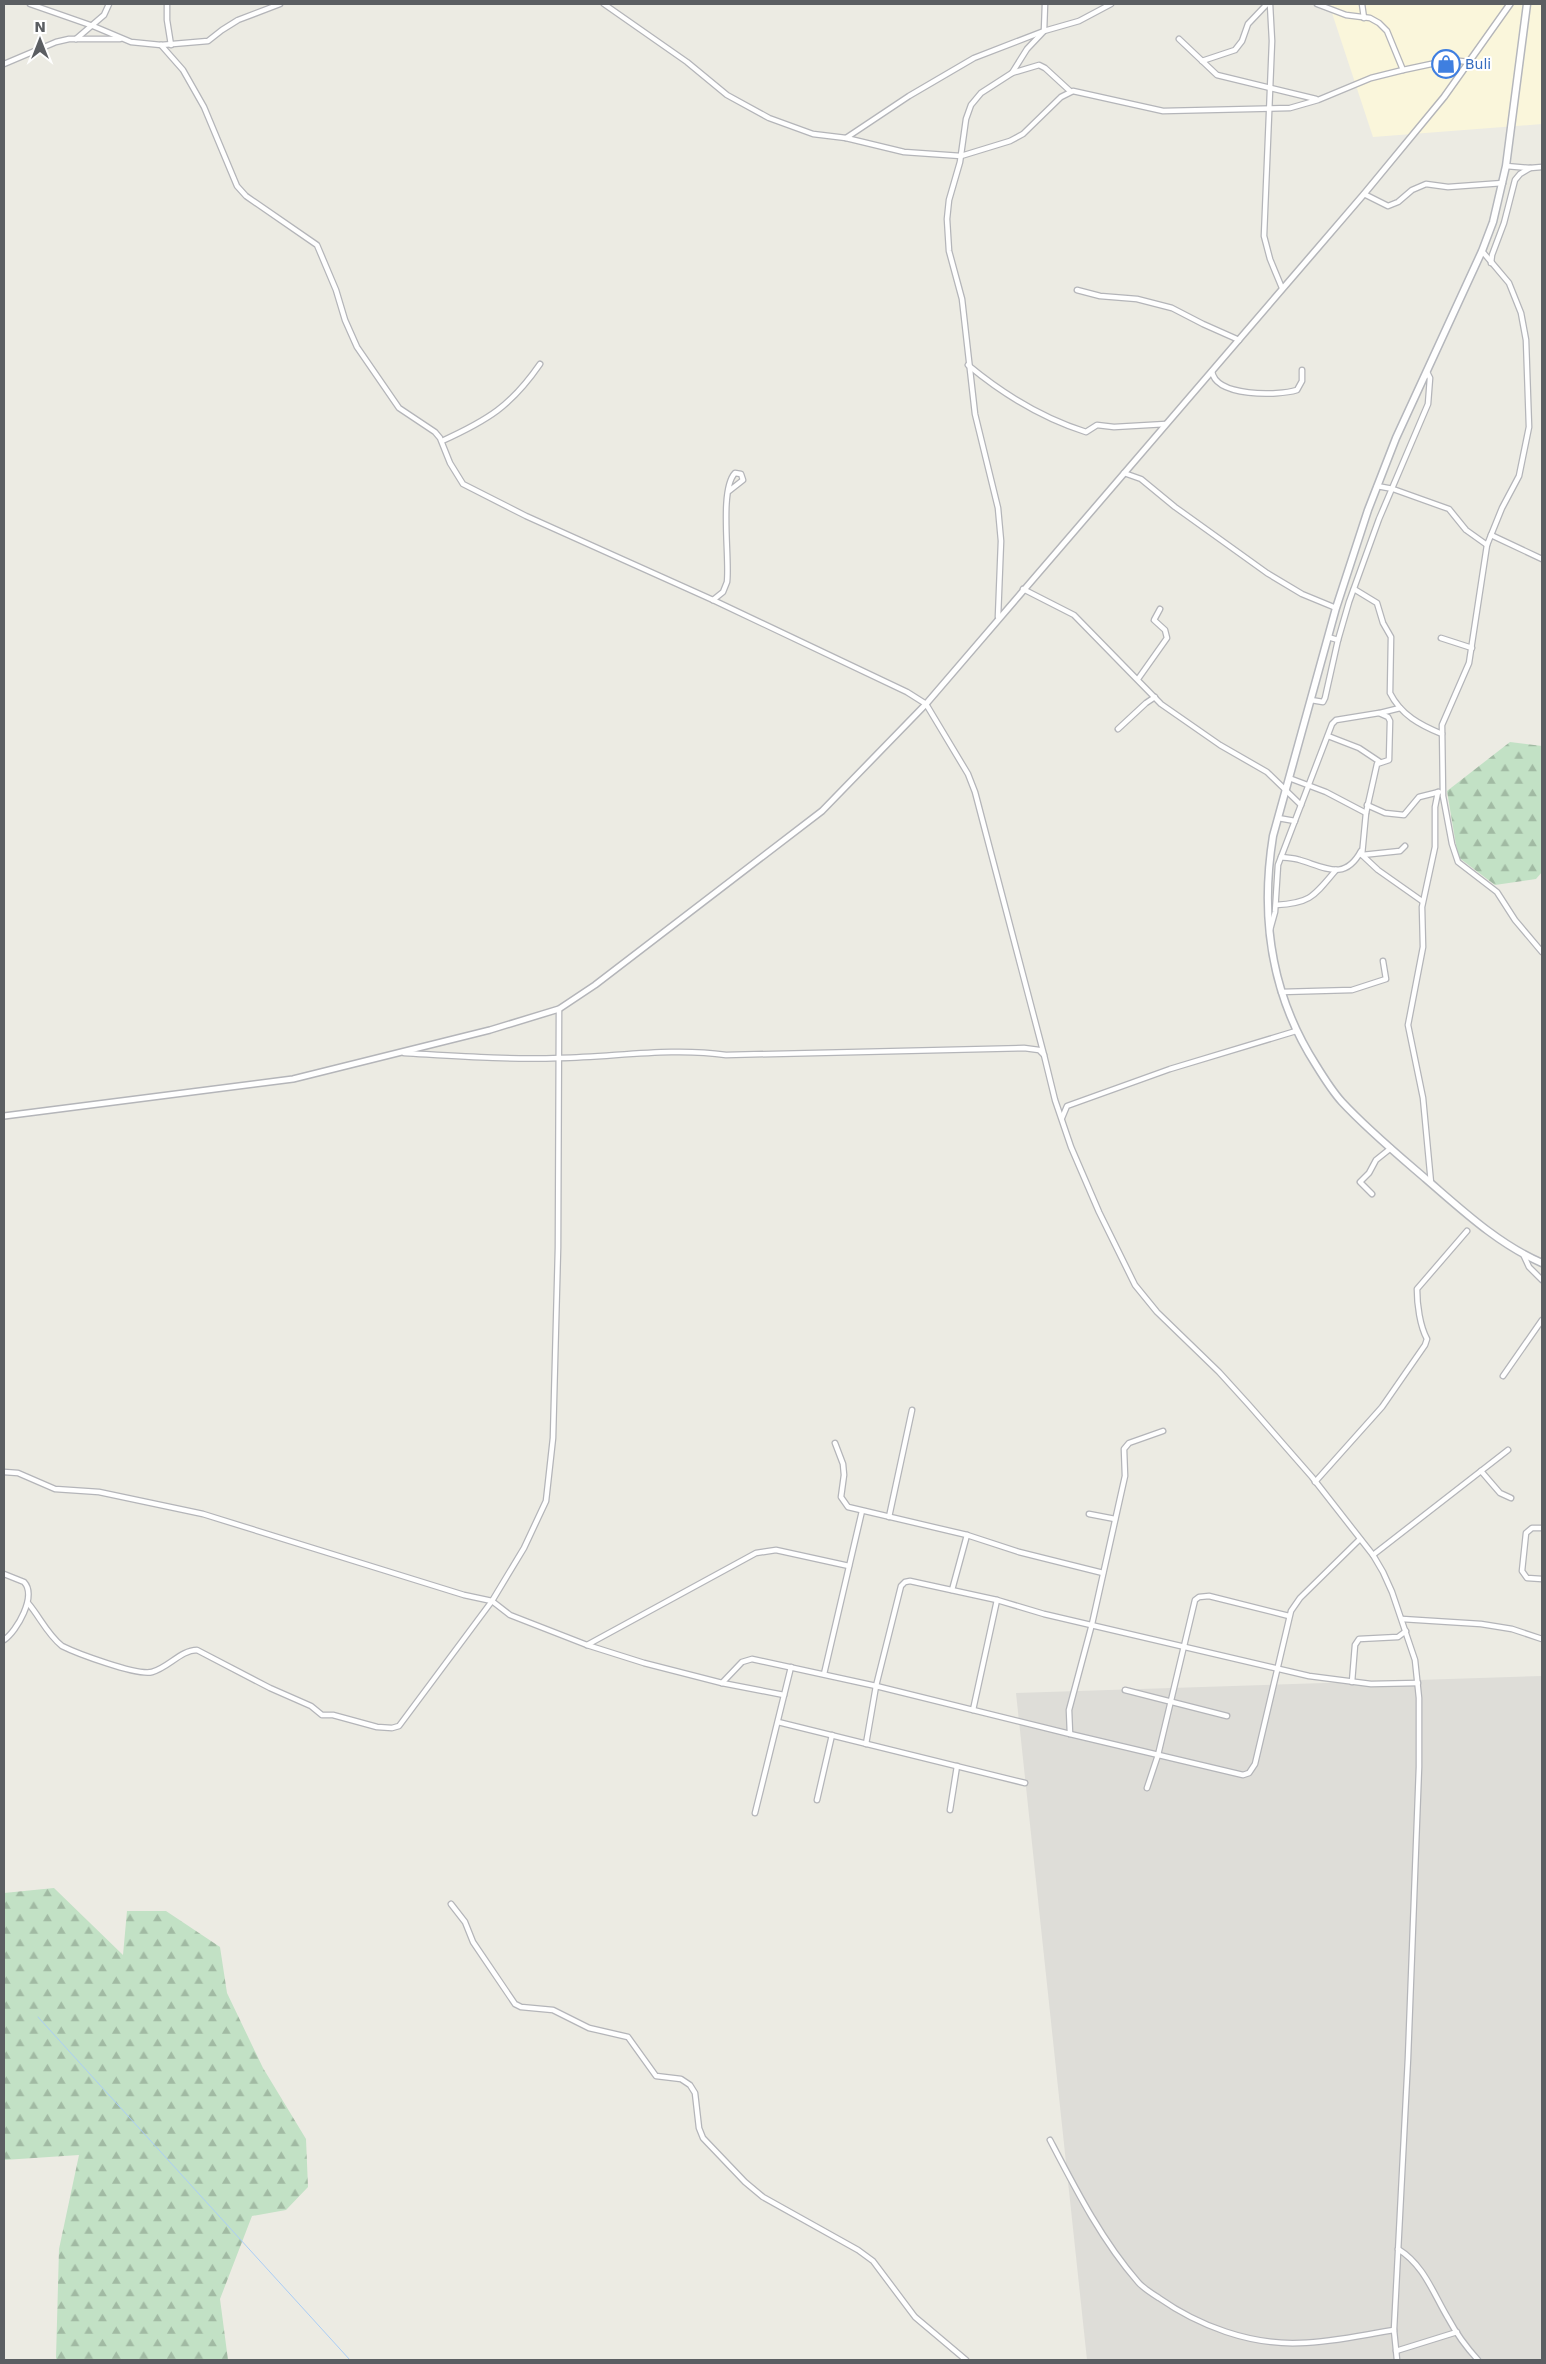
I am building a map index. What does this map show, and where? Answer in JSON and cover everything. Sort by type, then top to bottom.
[{"type":"main road","points":[[1527,4],[1503,184],[1482,251],[1426,371],[1377,486],[1336,608],[1278,818],[1268,878],[1268,935],[1281,992],[1296,1031],[1328,1086],[1341,1102],[1369,1130],[1482,1227],[1522,1253],[1542,1263]]},
{"type":"street","points":[[30,4],[93,26],[123,39],[140,44],[161,46],[208,41],[238,20],[280,4]]},
{"type":"street","points":[[76,39],[104,15],[108,4]]},
{"type":"street","points":[[167,4],[167,20],[171,45]]},
{"type":"street","points":[[604,4],[687,62],[727,95],[745,107],[790,127],[813,134],[846,138],[904,152],[961,156],[1018,137],[1070,92],[1083,91],[1163,111],[1297,107],[1371,78],[1450,60],[1470,62]]},
{"type":"street","points":[[1012,73],[1027,49],[1044,31],[1045,4]]},
{"type":"street","points":[[846,138],[909,96],[974,58],[1044,31],[1079,21],[1111,4]]},
{"type":"street","points":[[1202,60],[1234,50],[1242,41],[1248,24],[1269,4]]},
{"type":"street","points":[[1269,4],[1272,41],[1264,236],[1270,259],[1282,288]]},
{"type":"street","points":[[1317,4],[1346,15],[1375,20],[1387,32],[1403,70]]},
{"type":"street","points":[[1362,4],[1364,18]]},
{"type":"street","points":[[4,1116],[292,1079],[490,1030],[559,1009],[594,985],[822,811],[926,704],[998,617],[1024,590],[1364,194],[1470,62],[1510,4]]},
{"type":"street","points":[[4,64],[56,42],[76,39],[123,39]]},
{"type":"street","points":[[1179,39],[1217,75],[1270,86],[1318,100]]},
{"type":"street","points":[[161,46],[183,70],[204,107],[237,186],[246,196],[317,245],[357,347],[397,405],[435,432],[442,441],[459,480],[468,488],[866,671],[926,704],[968,774],[975,792],[1061,1119],[1086,1185],[1135,1285],[1157,1312],[1232,1385],[1315,1482],[1373,1555],[1383,1572],[1402,1619],[1415,1660],[1420,1723],[1419,1767],[1394,2330],[1397,2360]]},
{"type":"street","points":[[998,617],[1001,541],[998,508],[975,414],[968,366],[962,299],[948,244],[949,200],[961,156],[965,127],[971,105],[987,88],[1012,73],[1035,66],[1042,66],[1070,92]]},
{"type":"street","points":[[1506,166],[1542,167]]},
{"type":"street","points":[[1492,264],[1492,255],[1504,223],[1515,180],[1520,174],[1530,168]]},
{"type":"street","points":[[1364,194],[1388,206],[1398,202],[1412,190],[1426,184],[1448,187],[1503,184]]},
{"type":"street","points":[[1482,251],[1509,283],[1521,314],[1526,340],[1530,410],[1526,448],[1519,476],[1502,508],[1487,546],[1469,663],[1442,726],[1440,792],[1458,862],[1497,892],[1515,920],[1542,952]]},
{"type":"street","points":[[1077,290],[1100,296],[1137,299],[1172,308],[1239,340]]},
{"type":"street","points":[[442,441],[480,424],[505,407],[540,364]]},
{"type":"street","points":[[968,366],[1007,396],[1048,418],[1086,432],[1097,425],[1114,427],[1166,424]]},
{"type":"street","points":[[1212,371],[1214,379],[1225,387],[1259,394],[1297,390],[1302,381],[1302,370]]},
{"type":"street","points":[[1310,700],[1323,702],[1325,698],[1338,640],[1354,589],[1428,404],[1430,378],[1426,371]]},
{"type":"street","points":[[1124,473],[1141,479],[1175,507],[1268,573],[1302,594],[1336,608]]},
{"type":"street","points":[[1377,486],[1393,489],[1449,509],[1466,530],[1487,546]]},
{"type":"street","points":[[713,600],[723,592],[727,582],[726,512],[729,491]]},
{"type":"street","points":[[1491,535],[1542,559]]},
{"type":"street","points":[[1354,589],[1377,602],[1383,623],[1391,637],[1390,693],[1400,708],[1418,724],[1442,734]]},
{"type":"street","points":[[1024,590],[1074,615],[1155,697],[1191,725],[1267,772],[1301,805]]},
{"type":"street","points":[[1138,679],[1167,638],[1165,630],[1154,620],[1160,609]]},
{"type":"street","points":[[1328,637],[1338,640]]},
{"type":"street","points":[[1441,638],[1472,648]]},
{"type":"street","points":[[1118,729],[1155,697]]},
{"type":"street","points":[[1268,935],[1274,920],[1276,881],[1281,856],[1334,721],[1379,714],[1400,708]]},
{"type":"street","points":[[1281,856],[1336,870],[1347,868],[1362,853],[1367,805],[1377,764],[1389,760],[1391,754],[1390,721],[1388,717],[1379,714]]},
{"type":"street","points":[[1328,736],[1359,748],[1380,762]]},
{"type":"street","points":[[1289,778],[1310,785],[1366,812]]},
{"type":"street","points":[[1367,805],[1384,813],[1404,815],[1419,797],[1440,792]]},
{"type":"street","points":[[1431,1183],[1423,1098],[1408,1025],[1423,947],[1422,901],[1435,847],[1435,808],[1440,792]]},
{"type":"street","points":[[1278,818],[1294,822]]},
{"type":"street","points":[[1362,853],[1400,851],[1405,846]]},
{"type":"street","points":[[1362,853],[1378,870],[1422,901]]},
{"type":"street","points":[[1276,905],[1296,904],[1314,896],[1336,870]]},
{"type":"street","points":[[1281,992],[1352,990],[1386,979],[1383,961]]},
{"type":"street","points":[[28,1603],[54,1640],[62,1646],[123,1669],[151,1673],[188,1652],[197,1650],[270,1688],[311,1706],[322,1714],[392,1728],[399,1726],[492,1602],[524,1548],[546,1501],[553,1438],[560,1150],[559,1009]]},
{"type":"street","points":[[1061,1119],[1068,1106],[1170,1069],[1296,1031]]},
{"type":"street","points":[[395,1052],[558,1058],[665,1054],[684,1050],[735,1055],[1024,1048],[1038,1050],[1044,1055]]},
{"type":"street","points":[[1055,1100],[1068,1106]]},
{"type":"street","points":[[1372,1194],[1360,1182],[1369,1173],[1376,1160],[1391,1148]]},
{"type":"street","points":[[1315,1482],[1382,1407],[1425,1345],[1427,1339],[1423,1332],[1418,1309],[1417,1289],[1467,1231]]},
{"type":"street","points":[[1522,1253],[1529,1267],[1542,1280]]},
{"type":"street","points":[[1503,1376],[1542,1320]]},
{"type":"street","points":[[889,1517],[912,1410]]},
{"type":"street","points":[[1070,1734],[1069,1710],[1092,1624],[1125,1476],[1124,1449],[1130,1443],[1163,1432]]},
{"type":"street","points":[[835,1443],[843,1464],[844,1475],[840,1491],[842,1503],[848,1507],[967,1535],[1019,1552],[1103,1573]]},
{"type":"street","points":[[1373,1555],[1508,1450]]},
{"type":"street","points":[[1481,1471],[1500,1493],[1510,1498]]},
{"type":"street","points":[[4,1472],[18,1473],[55,1489],[100,1492],[203,1514],[492,1602],[510,1615],[587,1645],[644,1663],[722,1683],[784,1695]]},
{"type":"street","points":[[824,1674],[862,1510]]},
{"type":"street","points":[[1089,1514],[1115,1519]]},
{"type":"street","points":[[1542,1528],[1532,1528],[1526,1533],[1522,1571],[1528,1578],[1542,1580]]},
{"type":"street","points":[[952,1590],[967,1535]]},
{"type":"street","points":[[722,1683],[742,1662],[752,1659],[876,1686],[1158,1755],[1243,1774],[1249,1773],[1255,1764],[1289,1616],[1300,1598],[1360,1539]]},
{"type":"street","points":[[587,1645],[756,1553],[776,1550],[849,1566]]},
{"type":"street","points":[[4,1574],[26,1584],[29,1591],[28,1603],[14,1630],[4,1640]]},
{"type":"street","points":[[866,1744],[876,1686],[902,1586],[905,1582],[910,1581],[997,1600],[1044,1614],[1309,1676],[1371,1684],[1418,1683]]},
{"type":"street","points":[[1147,1788],[1158,1755],[1195,1600],[1203,1596],[1289,1616]]},
{"type":"street","points":[[973,1710],[997,1600]]},
{"type":"street","points":[[1402,1619],[1481,1624],[1512,1629],[1542,1639]]},
{"type":"street","points":[[1352,1682],[1355,1645],[1359,1639],[1398,1637],[1406,1631]]},
{"type":"street","points":[[755,1813],[791,1667]]},
{"type":"street","points":[[1125,1690],[1227,1716]]},
{"type":"street","points":[[778,1722],[1025,1783]]},
{"type":"street","points":[[817,1800],[832,1735]]},
{"type":"street","points":[[950,1810],[958,1766]]},
{"type":"street","points":[[451,1904],[465,1922],[473,1942],[515,2004],[521,2007],[553,2010],[589,2028],[624,2035],[634,2043],[656,2076],[677,2078],[688,2083],[695,2093],[699,2128],[703,2138],[745,2182],[763,2197],[858,2250],[873,2261],[915,2317],[966,2360]]},
{"type":"street","points":[[1050,2140],[1097,2226],[1119,2258],[1144,2287],[1182,2314],[1229,2332],[1284,2343],[1346,2340],[1394,2330]]},
{"type":"street","points":[[1398,2249],[1411,2257],[1428,2281],[1457,2332],[1478,2360]]},
{"type":"street","points":[[1396,2351],[1457,2332]]},
{"type":"shaded area","name":"Buli","points":[[1329,4],[1542,4],[1542,124],[1373,137]]},
{"type":"shaded area","points":[[1542,1676],[1542,2360],[1087,2360],[1016,1693]]},
{"type":"green space","points":[[1510,742],[1542,746],[1542,872],[1536,879],[1495,885],[1458,857],[1447,791]]},
{"type":"green space","points":[[54,1888],[123,1955],[127,1911],[166,1911],[220,1947],[227,1993],[263,2068],[306,2139],[308,2187],[286,2210],[252,2216],[220,2299],[228,2360],[57,2360],[56,2358],[59,2249],[79,2155],[4,2160],[4,1893]]},
{"type":"waterway","points":[[38,2017],[350,2360]]},
{"type":"place","name":"Buli","points":[[1446,64]]}]
